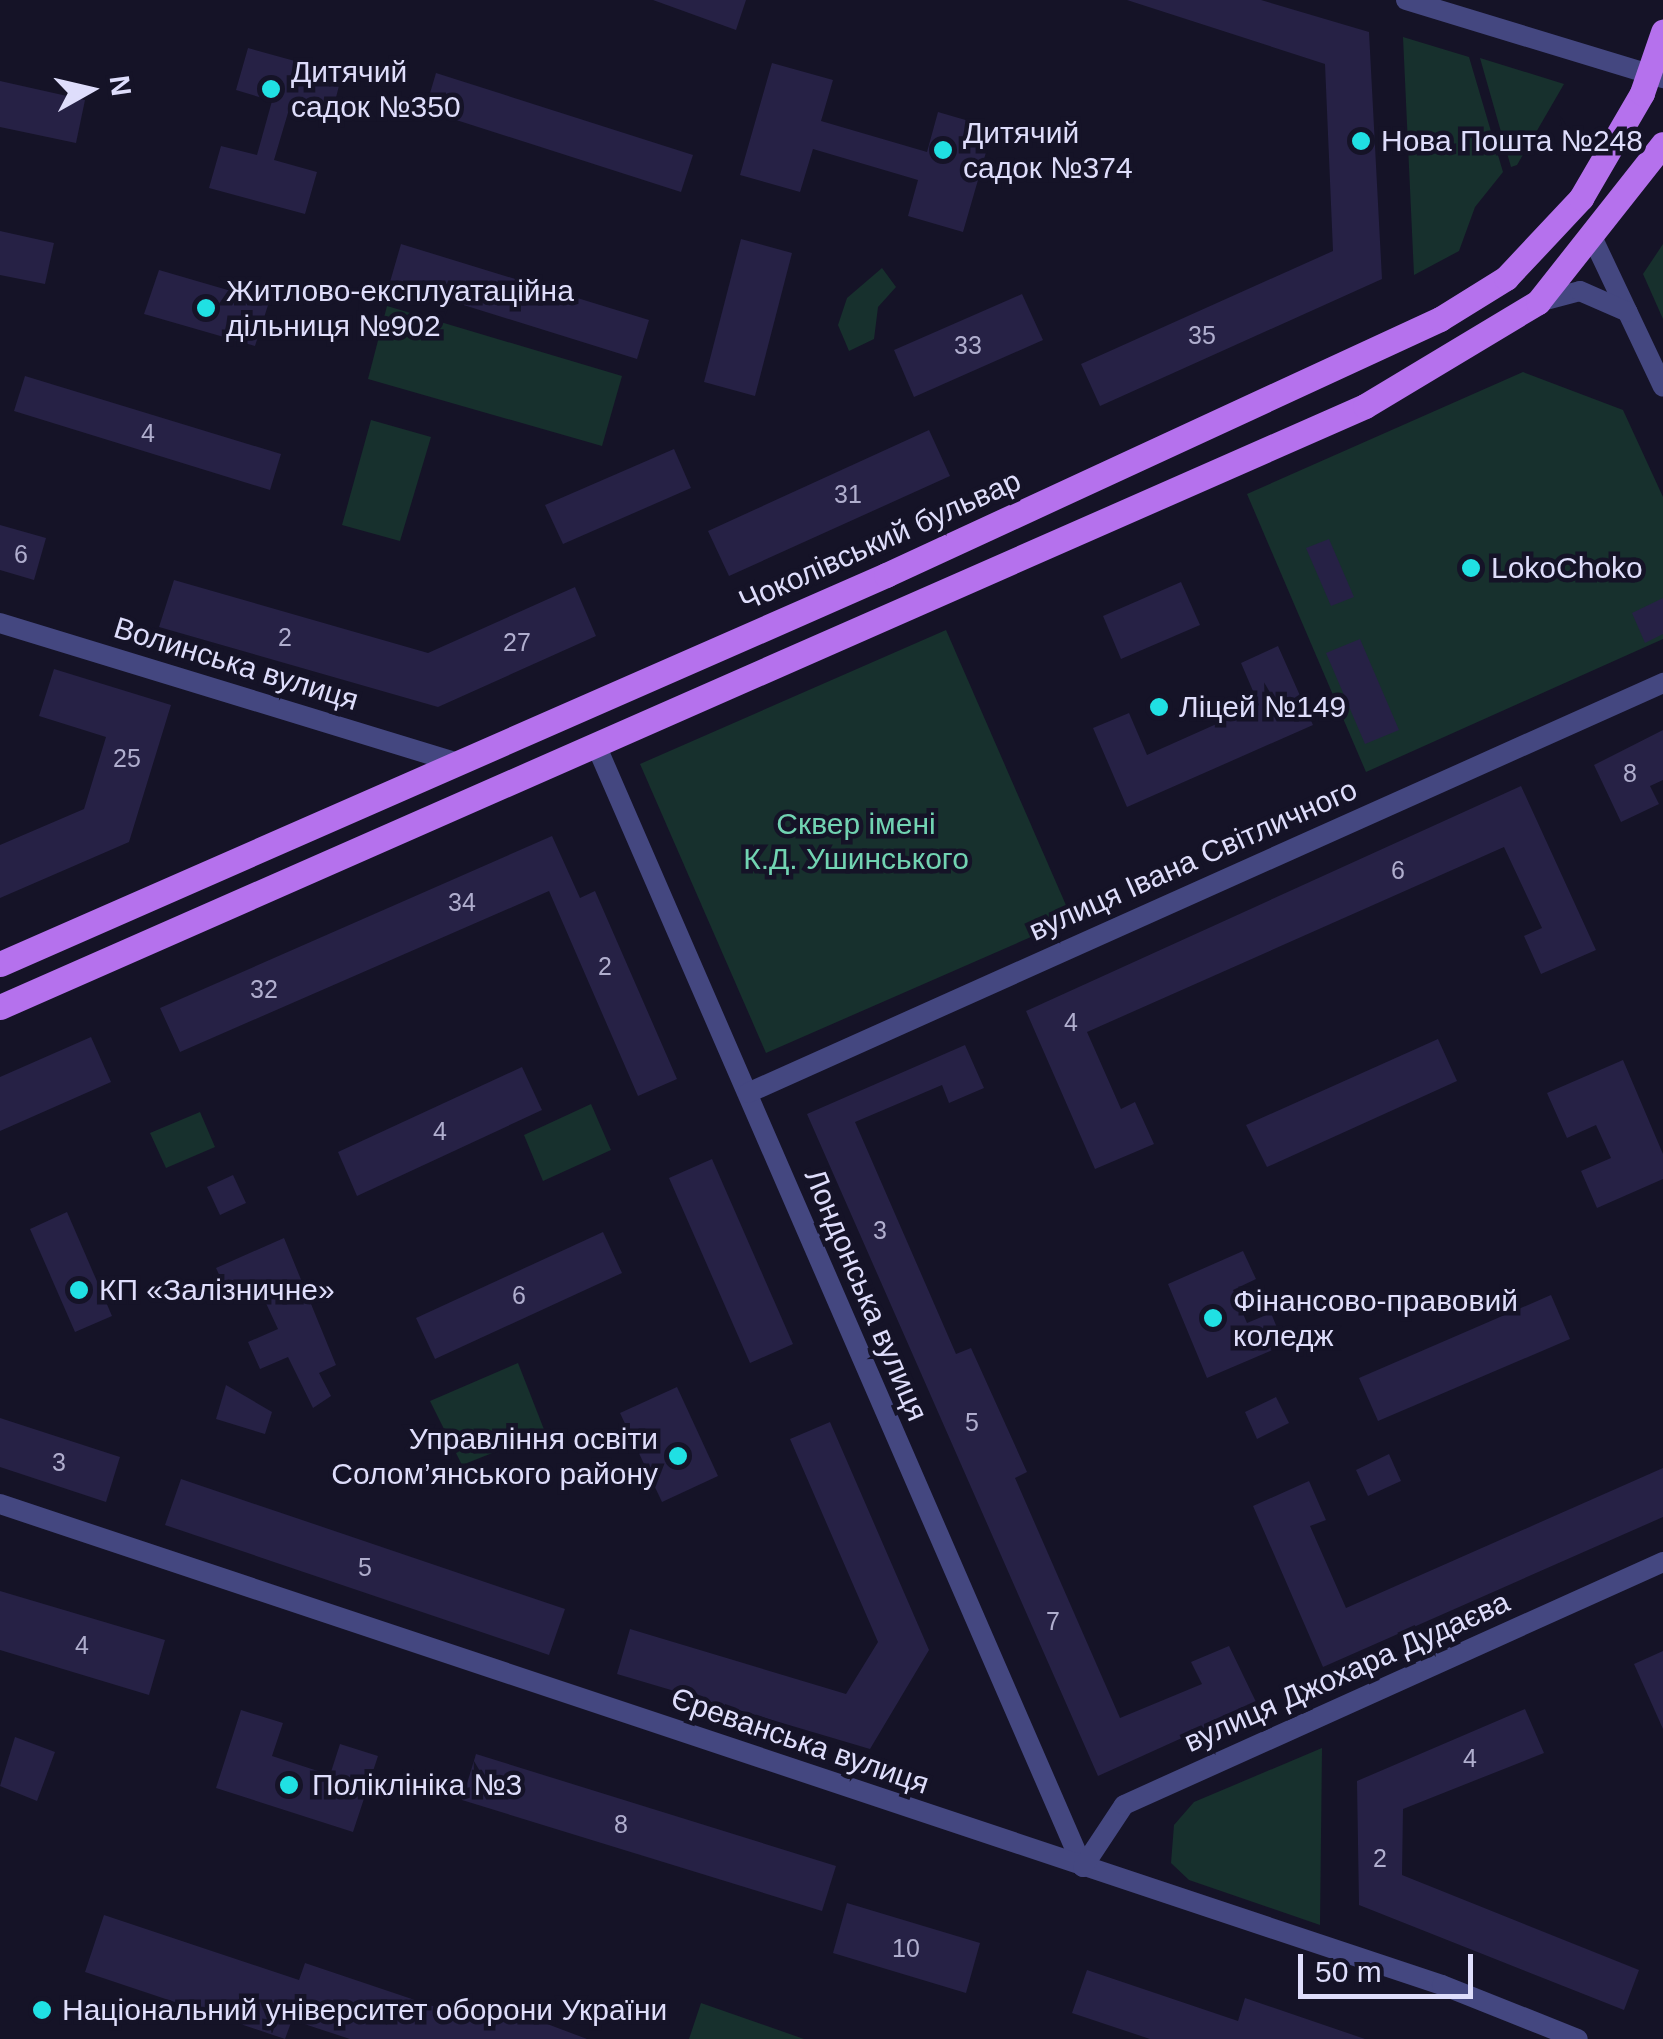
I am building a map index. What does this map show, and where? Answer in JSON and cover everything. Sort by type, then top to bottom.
[{"type":"main road","name":"Чоколівський бульвар","points":[[0,964],[1440,319],[1545,242],[1610,152],[1657,76],[1663,32]]},
{"type":"main road","points":[[0,1007],[1365,406],[1538,302],[1594,242],[1663,144]]},
{"type":"street","points":[[1406,0],[1657,76]]},
{"type":"street","points":[[1594,242],[1663,386]]},
{"type":"street","points":[[1538,302],[1580,291],[1628,312]]},
{"type":"street","name":"Волинська вулиця","points":[[0,623],[454,762]]},
{"type":"street","name":"вулиця Івана Світличного","points":[[748,1093],[1663,683]]},
{"type":"street","name":"Лондонська вулиця","points":[[596,745],[1083,1867]]},
{"type":"street","name":"Єреванська вулиця","points":[[0,1504],[1083,1867],[1578,2039]]},
{"type":"street","name":"вулиця Джохара Дудаєва","points":[[1083,1867],[1124,1805],[1663,1562]]},
{"type":"green space","points":[[1403,37],[1469,57],[1503,172],[1475,207],[1459,251],[1414,275]]},
{"type":"green space","points":[[1480,58],[1564,84],[1517,165],[1511,167]]},
{"type":"green space","points":[[1663,244],[1663,319],[1643,274]]},
{"type":"green space","points":[[882,268],[896,287],[878,307],[874,339],[849,351],[838,325],[847,298]]},
{"type":"green space","points":[[387,306],[622,376],[602,446],[368,379]]},
{"type":"green space","name":"LokoChoko","points":[[1523,372],[1623,410],[1663,497],[1663,639],[1366,772],[1247,494]]},
{"type":"green space","points":[[371,420],[431,437],[400,541],[342,525]]},
{"type":"green space","name":"Сквер імені К.Д. Ушинського","points":[[946,630],[1072,919],[766,1053],[640,764]]},
{"type":"green space","points":[[591,1104],[611,1150],[543,1181],[524,1135]]},
{"type":"green space","points":[[200,1112],[215,1147],[166,1168],[150,1133]]},
{"type":"green space","points":[[518,1363],[545,1432],[462,1465],[430,1401]]},
{"type":"green space","points":[[1322,1748],[1320,1925],[1189,1880],[1171,1863],[1174,1825],[1194,1802]]},
{"type":"green space","points":[[701,2003],[804,2039],[689,2039]]},
{"type":"building","points":[[653,0],[746,0],[736,30]]},
{"type":"building","points":[[1127,0],[1261,0],[1369,32],[1382,279],[1100,406],[1081,364],[1333,251],[1325,64]]},
{"type":"building","points":[[248,48],[342,74],[331,117],[290,106],[274,160],[317,172],[305,214],[209,188],[221,146],[257,155],[272,101],[236,90]]},
{"type":"building","points":[[772,63],[833,80],[821,121],[927,152],[938,112],[993,128],[963,232],[908,216],[918,180],[813,149],[800,192],[740,175]]},
{"type":"building","points":[[436,73],[693,155],[681,192],[425,110]]},
{"type":"building","points":[[0,81],[85,100],[76,143],[0,127]]},
{"type":"building","points":[[0,231],[54,243],[45,284],[0,275]]},
{"type":"building","points":[[741,239],[792,253],[755,396],[704,382]]},
{"type":"building","points":[[401,244],[649,320],[637,359],[390,282]]},
{"type":"building","name":"Житлово-експлуатаційна дільниця №902","points":[[159,270],[269,302],[255,346],[144,314]]},
{"type":"building","points":[[1022,294],[1043,340],[914,397],[894,350]]},
{"type":"building","points":[[25,376],[281,454],[270,490],[14,411]]},
{"type":"building","points":[[929,430],[950,476],[729,576],[708,531]]},
{"type":"building","points":[[674,449],[691,488],[563,544],[545,505]]},
{"type":"building","points":[[0,525],[46,538],[34,580],[0,570]]},
{"type":"building","points":[[1329,539],[1354,597],[1331,606],[1306,548]]},
{"type":"building","points":[[174,580],[428,653],[575,587],[596,636],[438,707],[159,627]]},
{"type":"building","points":[[1181,582],[1200,625],[1121,659],[1103,616]]},
{"type":"building","points":[[1663,598],[1663,634],[1645,643],[1632,613]]},
{"type":"building","points":[[1360,639],[1399,730],[1365,744],[1326,653]]},
{"type":"building","points":[[1278,646],[1313,725],[1127,807],[1093,728],[1129,713],[1147,755],[1259,705],[1241,663]]},
{"type":"building","points":[[54,669],[171,705],[129,842],[0,898],[0,845],[84,809],[106,737],[39,716]]},
{"type":"building","points":[[1663,730],[1663,780],[1650,786],[1659,804],[1621,822],[1594,765]]},
{"type":"building","points":[[1521,786],[1596,950],[1541,974],[1524,936],[1542,928],[1504,847],[1087,1032],[1121,1109],[1135,1102],[1154,1144],[1095,1169],[1026,1011]]},
{"type":"building","points":[[552,836],[580,898],[595,891],[677,1079],[638,1096],[549,891],[180,1052],[160,1008]]},
{"type":"building","points":[[91,1037],[111,1082],[0,1131],[0,1077]]},
{"type":"building","points":[[1438,1039],[1457,1081],[1267,1167],[1246,1125]]},
{"type":"building","points":[[965,1045],[984,1088],[949,1103],[942,1085],[855,1122],[956,1354],[971,1348],[1027,1472],[1015,1478],[1120,1718],[1202,1684],[1191,1662],[1229,1646],[1257,1704],[1098,1776],[807,1114]]},
{"type":"building","points":[[1623,1060],[1663,1154],[1663,1179],[1597,1208],[1581,1171],[1611,1158],[1596,1125],[1567,1138],[1547,1093]]},
{"type":"building","points":[[522,1067],[542,1110],[357,1196],[338,1152]]},
{"type":"building","points":[[712,1159],[793,1344],[750,1363],[669,1178]]},
{"type":"building","points":[[233,1175],[246,1203],[220,1215],[207,1187]]},
{"type":"building","name":"КП «Залізничне»","points":[[67,1212],[112,1316],[75,1332],[30,1229]]},
{"type":"building","points":[[603,1232],[622,1273],[435,1359],[416,1318]]},
{"type":"building","points":[[284,1238],[336,1365],[319,1373],[331,1396],[313,1408],[288,1357],[260,1369],[248,1342],[278,1329],[257,1284],[229,1296],[216,1268]]},
{"type":"building","name":"Фінансово-правовий коледж","points":[[1243,1251],[1256,1279],[1233,1290],[1247,1323],[1271,1313],[1284,1345],[1207,1378],[1168,1284]]},
{"type":"building","points":[[1551,1295],[1570,1339],[1378,1421],[1359,1378]]},
{"type":"building","points":[[226,1385],[272,1412],[265,1434],[216,1419]]},
{"type":"building","name":"Управління освіти Солом’янського району","points":[[677,1387],[718,1476],[662,1502],[620,1413]]},
{"type":"building","points":[[1276,1397],[1289,1423],[1257,1439],[1245,1412]]},
{"type":"building","points":[[0,1418],[120,1457],[106,1502],[0,1467]]},
{"type":"building","points":[[830,1422],[929,1650],[870,1749],[617,1674],[630,1629],[846,1694],[878,1642],[790,1439]]},
{"type":"building","points":[[1389,1454],[1401,1481],[1368,1496],[1356,1470]]},
{"type":"building","points":[[1663,1468],[1663,1517],[1323,1667],[1253,1506],[1309,1481],[1326,1520],[1310,1526],[1346,1608]]},
{"type":"building","points":[[181,1479],[565,1609],[549,1655],[165,1525]]},
{"type":"building","points":[[0,1591],[165,1640],[149,1695],[0,1650]]},
{"type":"building","points":[[1663,1651],[1663,1729],[1634,1664]]},
{"type":"building","points":[[1525,1709],[1544,1753],[1403,1809],[1402,1875],[1639,1970],[1624,2010],[1359,1905],[1357,1781]]},
{"type":"building","points":[[241,1710],[283,1723],[272,1756],[330,1775],[340,1744],[378,1756],[353,1832],[216,1788]]},
{"type":"building","points":[[15,1737],[55,1752],[37,1801],[0,1786]]},
{"type":"building","points":[[476,1754],[836,1866],[822,1911],[462,1800]]},
{"type":"building","points":[[847,1903],[980,1943],[966,1993],[833,1953]]},
{"type":"building","points":[[104,1915],[299,1980],[305,1963],[495,2027],[502,2007],[587,2039],[350,2039],[292,2020],[285,2039],[85,1972]]},
{"type":"building","points":[[1087,1970],[1238,2021],[1245,1998],[1365,2039],[1150,2039],[1072,2013]]},
{"type":"place","name":"Дитячий садок №350","points":[[271,89]]},
{"type":"place","name":"Нова Пошта №248","points":[[1361,141]]},
{"type":"place","name":"Дитячий садок №374","points":[[943,150]]},
{"type":"place","name":"Житлово-експлуатаційна дільниця №902","points":[[206,308]]},
{"type":"place","name":"LokoChoko","points":[[1471,568]]},
{"type":"place","name":"Ліцей №149","points":[[1159,707]]},
{"type":"place","name":"КП «Залізничне»","points":[[79,1290]]},
{"type":"place","name":"Фінансово-правовий коледж","points":[[1213,1318]]},
{"type":"place","name":"Управління освіти Солом’янського району","points":[[678,1456]]},
{"type":"place","name":"Поліклініка №3","points":[[289,1785]]},
{"type":"place","name":"Національний університет оборони України","points":[[42,2010]]}]
